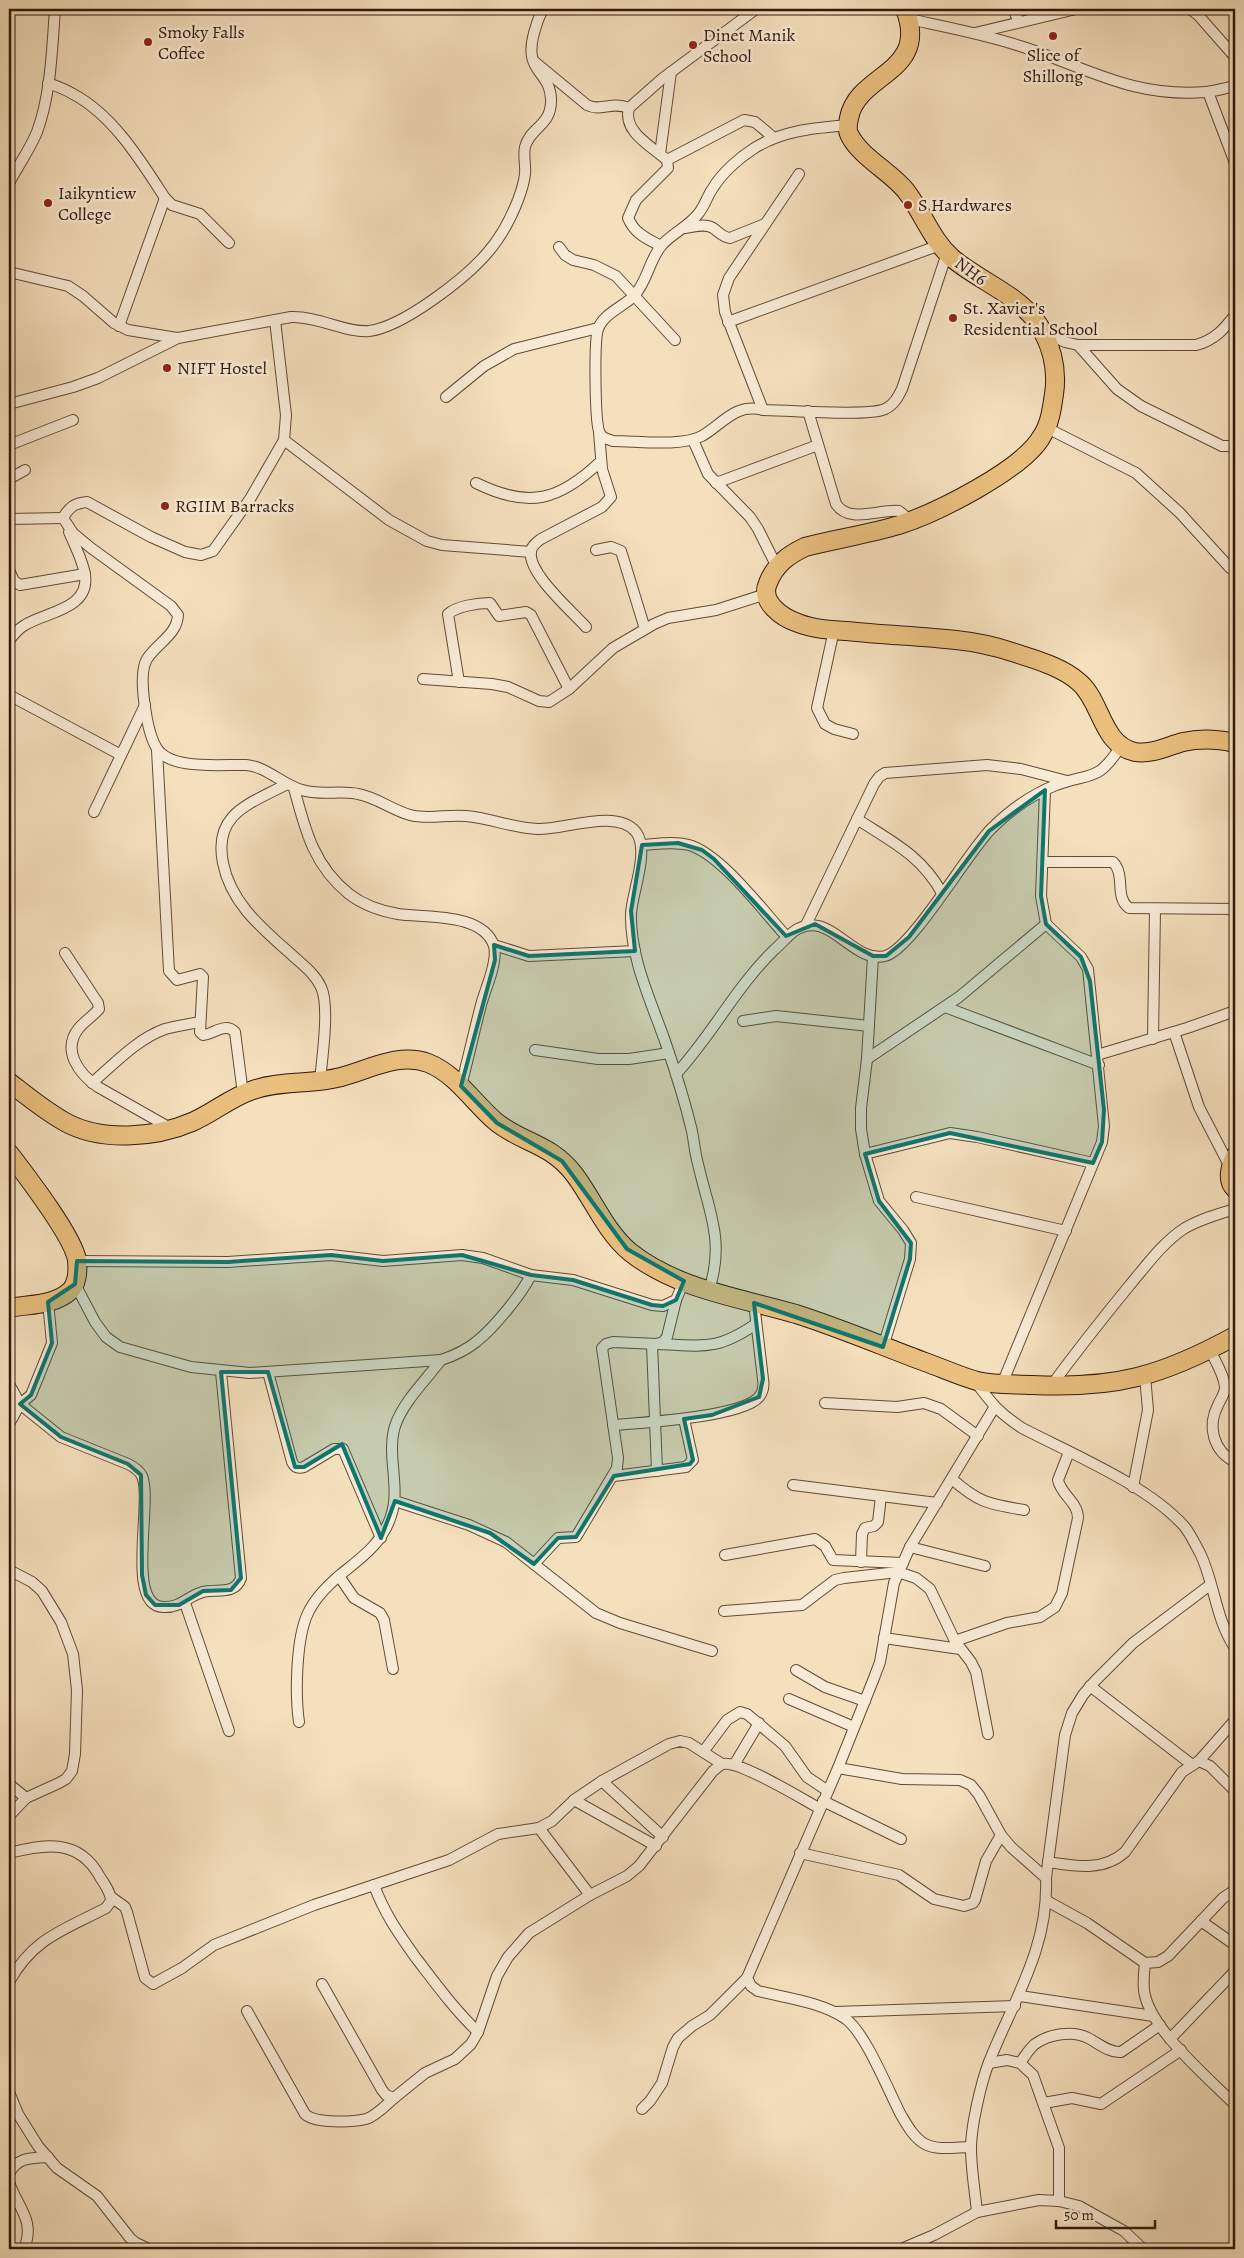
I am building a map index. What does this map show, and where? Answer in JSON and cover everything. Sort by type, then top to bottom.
[{"type":"highway","points":[[848,125],[854,106],[862,95],[902,59],[910,40],[907,14]]},
{"type":"highway","name":"NH6","points":[[766,594],[766,586],[777,567],[793,552],[820,543],[911,521],[1013,468],[1034,448],[1047,428],[1053,401],[1055,370],[1051,351],[1042,331],[1020,305],[967,270],[943,249],[907,192],[855,143],[848,133],[848,125]]},
{"type":"highway","points":[[766,594],[774,609],[784,617],[799,624],[834,630],[982,644],[1042,663],[1066,673],[1080,683],[1088,693],[1111,736],[1121,746],[1137,753],[1198,740],[1215,739],[1235,743]]},
{"type":"highway","points":[[9,1082],[68,1124],[107,1134],[130,1135],[173,1129],[213,1112],[244,1094],[269,1086],[340,1078],[384,1064],[412,1059],[436,1067],[461,1086],[497,1123],[540,1144],[562,1161],[573,1173],[616,1238],[641,1260],[684,1281],[709,1290],[826,1324],[975,1380],[1002,1384],[1051,1386],[1108,1384],[1145,1376],[1180,1364],[1235,1336]]},
{"type":"highway","points":[[9,1153],[64,1232],[73,1248],[77,1261],[75,1284],[65,1294],[48,1302],[9,1308]]},
{"type":"highway","points":[[1233,1162],[1229,1177],[1235,1189]]},
{"type":"street","points":[[9,183],[37,132],[48,83],[55,9]]},
{"type":"street","points":[[9,272],[68,286],[119,326],[145,335],[178,338],[275,320],[307,317],[352,330],[368,331],[381,327],[427,303],[476,265],[500,237],[522,186],[525,174],[525,148],[528,140],[550,116],[551,96],[530,58],[530,48],[539,15],[544,9]]},
{"type":"street","points":[[661,246],[640,235],[633,228],[628,218],[636,200],[668,168],[663,157],[643,142],[635,133],[629,120],[629,108],[671,72],[756,9]]},
{"type":"street","points":[[1013,9],[1019,22]]},
{"type":"street","points":[[974,34],[1076,9]]},
{"type":"street","points":[[1190,9],[1198,15],[1235,56]]},
{"type":"street","points":[[907,14],[1019,46],[1090,74],[1145,90],[1165,93],[1208,92],[1235,86]]},
{"type":"street","points":[[530,58],[587,105],[594,108],[617,104],[629,108]]},
{"type":"street","points":[[663,157],[671,72]]},
{"type":"street","points":[[48,83],[73,94],[91,106],[110,124],[172,205],[200,214],[229,243]]},
{"type":"street","points":[[1208,92],[1235,163]]},
{"type":"street","points":[[663,157],[744,120],[755,122],[774,138]]},
{"type":"street","points":[[586,627],[543,581],[536,571],[530,552],[533,545],[541,539],[608,503],[611,497],[601,461],[596,367],[598,328],[604,320],[634,296],[661,246],[699,214],[714,186],[726,172],[753,149],[774,138],[798,130],[848,125]]},
{"type":"street","points":[[763,410],[728,322],[723,296],[725,286],[798,174]]},
{"type":"street","points":[[119,326],[165,198]]},
{"type":"street","points":[[682,229],[705,226],[730,238],[765,224]]},
{"type":"street","points":[[559,247],[565,255],[573,260],[594,265],[616,276],[674,340]]},
{"type":"street","points":[[728,322],[943,249]]},
{"type":"street","points":[[599,432],[604,438],[613,441],[680,442],[693,440],[742,408],[867,413],[885,410],[897,400],[902,389],[943,249]]},
{"type":"street","points":[[1042,331],[1065,342],[1078,344],[1196,345],[1217,336],[1235,315]]},
{"type":"street","points":[[9,642],[24,625],[68,607],[78,600],[83,592],[85,574],[65,522],[68,509],[77,502],[87,502],[151,537],[185,552],[201,555],[213,552],[250,499],[284,440],[286,415],[275,320]]},
{"type":"street","points":[[446,397],[484,366],[514,349],[598,328]]},
{"type":"street","points":[[9,404],[73,387],[98,378],[178,338]]},
{"type":"street","points":[[1078,344],[1117,389],[1141,406],[1222,446],[1235,446]]},
{"type":"street","points":[[808,411],[836,504],[840,511],[851,515],[899,511],[905,514],[911,521]]},
{"type":"street","points":[[9,445],[73,420]]},
{"type":"street","points":[[1047,428],[1136,473],[1180,513],[1230,568]]},
{"type":"street","points":[[284,440],[389,520],[427,541],[442,545],[530,552]]},
{"type":"street","points":[[693,440],[702,464],[716,483],[750,517],[777,567]]},
{"type":"street","points":[[716,483],[818,445]]},
{"type":"street","points":[[476,483],[490,490],[514,497],[536,498],[568,488],[601,461]]},
{"type":"street","points":[[9,479],[26,470]]},
{"type":"street","points":[[9,519],[65,522],[91,548],[171,606],[178,615],[178,625],[148,659],[144,667],[146,704],[151,735],[157,750],[170,971],[177,980],[196,975],[203,977],[200,1032],[203,1035],[226,1027],[235,1032],[244,1094]]},
{"type":"street","points":[[596,550],[611,547],[621,551],[645,629]]},
{"type":"street","points":[[9,570],[14,581],[20,585],[85,574]]},
{"type":"street","points":[[423,679],[508,687],[539,701],[549,702],[569,689],[614,648],[645,629],[668,618],[716,610],[766,594]]},
{"type":"street","points":[[459,682],[448,614],[451,611],[464,607],[490,603],[499,616],[526,612],[531,615],[569,689]]},
{"type":"street","points":[[834,630],[817,708],[825,724],[834,729],[853,734]]},
{"type":"street","points":[[9,695],[121,756]]},
{"type":"street","points":[[94,812],[146,704]]},
{"type":"street","points":[[806,924],[814,924],[826,929],[873,956],[886,956],[909,937],[989,831],[1004,817],[1045,790],[1096,775],[1111,762],[1121,746]]},
{"type":"street","points":[[157,750],[168,759],[184,763],[258,767],[290,786],[306,792],[361,794],[409,814],[428,818],[465,816],[516,827],[539,829],[558,828],[580,822],[604,821],[623,824],[635,831],[642,845],[631,911],[631,932],[635,951],[676,1074],[715,1230],[717,1260],[709,1290]]},
{"type":"street","points":[[676,1074],[699,1047],[763,961],[787,938],[806,924],[878,777],[885,773],[986,765],[1020,769],[1068,782]]},
{"type":"street","points":[[290,786],[308,840],[334,879],[349,894],[366,905],[397,914],[450,918],[467,922],[484,933],[494,945],[530,956],[635,951]]},
{"type":"street","points":[[290,786],[242,808],[228,821],[222,834],[222,855],[226,878],[243,907],[253,920],[311,973],[325,997],[320,1081]]},
{"type":"street","points":[[1002,1384],[1102,1142],[1104,1126],[1088,969],[1081,957],[1046,924],[1042,896],[1045,790]]},
{"type":"street","points":[[857,819],[918,861],[932,876],[942,893]]},
{"type":"street","points":[[642,845],[678,843],[702,850],[724,868],[787,938]]},
{"type":"street","points":[[1042,862],[1113,862],[1119,872],[1121,900],[1124,904],[1134,909],[1235,909]]},
{"type":"street","points":[[1153,1038],[1155,909]]},
{"type":"street","points":[[867,1059],[945,1007],[1046,924]]},
{"type":"street","points":[[461,1086],[481,1004],[495,960],[494,945]]},
{"type":"street","points":[[65,952],[98,1003],[98,1009],[77,1030],[72,1050],[78,1069],[92,1083],[173,1129]]},
{"type":"street","points":[[873,956],[867,1059],[861,1108],[865,1154],[879,1201],[903,1230],[911,1243],[910,1259],[883,1347]]},
{"type":"street","points":[[945,1007],[1098,1060],[1153,1038],[1235,1011]]},
{"type":"street","points":[[743,1021],[776,1016],[869,1026]]},
{"type":"street","points":[[92,1083],[128,1052],[152,1035],[166,1029],[200,1022]]},
{"type":"street","points":[[1174,1032],[1199,1107],[1233,1162]]},
{"type":"street","points":[[536,1050],[598,1059],[629,1059],[669,1053]]},
{"type":"street","points":[[865,1154],[950,1133],[977,1137],[1093,1163]]},
{"type":"street","points":[[916,1197],[1066,1231]]},
{"type":"street","points":[[1051,1386],[1089,1335],[1150,1261],[1169,1242],[1184,1229],[1235,1208]]},
{"type":"street","points":[[77,1261],[228,1262],[331,1255],[383,1261],[462,1255],[483,1258],[531,1275],[573,1280],[652,1305],[664,1306],[676,1300]]},
{"type":"street","points":[[75,1284],[95,1322],[106,1337],[120,1347],[192,1367],[221,1372],[268,1372],[440,1360],[458,1354],[477,1342],[524,1289],[531,1275]]},
{"type":"street","points":[[654,1344],[663,1342],[667,1337],[676,1300],[684,1281]]},
{"type":"street","points":[[9,1424],[20,1404],[31,1395],[52,1343],[48,1302]]},
{"type":"street","points":[[614,1425],[684,1419],[712,1414],[750,1403],[759,1397],[764,1388],[754,1303]]},
{"type":"street","points":[[534,1564],[558,1538],[576,1537],[614,1476],[618,1458],[602,1348],[612,1342],[703,1346],[719,1344],[737,1337],[756,1324]]},
{"type":"street","points":[[654,1344],[654,1422],[657,1470]]},
{"type":"street","points":[[1210,1350],[1224,1380],[1225,1388],[1224,1396],[1215,1413],[1212,1426],[1214,1437],[1219,1448],[1228,1458],[1235,1462]]},
{"type":"street","points":[[299,1722],[297,1704],[298,1656],[307,1614],[324,1590],[373,1548],[381,1538],[391,1516],[395,1501],[393,1438],[395,1426],[402,1412],[440,1360]]},
{"type":"street","points":[[9,1384],[20,1404],[61,1437],[137,1469],[144,1482],[142,1575],[146,1596],[150,1602],[162,1607],[179,1605],[202,1591],[231,1590],[236,1587],[241,1578],[221,1372]]},
{"type":"street","points":[[268,1372],[292,1462],[295,1467],[299,1469],[334,1449],[343,1449],[381,1538]]},
{"type":"street","points":[[1133,1486],[1148,1410],[1145,1376]]},
{"type":"street","points":[[975,1380],[994,1408],[1022,1428],[1133,1486],[1166,1509],[1185,1528],[1200,1554],[1225,1633],[1235,1648]]},
{"type":"street","points":[[825,1404],[897,1407],[924,1403],[941,1409],[978,1436]]},
{"type":"street","points":[[642,2109],[662,2083],[673,2047],[678,2038],[692,2026],[710,2015],[747,1978],[838,1768],[880,1662],[894,1583],[910,1547],[994,1408]]},
{"type":"street","points":[[614,1476],[686,1467],[693,1460],[684,1419]]},
{"type":"street","points":[[884,1638],[958,1645],[1000,1625],[1040,1616],[1055,1607],[1062,1592],[1078,1518],[1078,1511],[1063,1492],[1058,1480],[1069,1452]]},
{"type":"street","points":[[952,1479],[976,1499],[985,1503],[1024,1510]]},
{"type":"street","points":[[793,1485],[937,1503]]},
{"type":"street","points":[[861,1562],[862,1534],[865,1528],[874,1526],[878,1522],[881,1496]]},
{"type":"street","points":[[395,1501],[490,1533],[506,1542],[596,1613],[620,1623],[712,1651]]},
{"type":"street","points":[[725,1555],[815,1539],[822,1541],[833,1560],[901,1568],[916,1578],[930,1589],[958,1645],[976,1672],[988,1734]]},
{"type":"street","points":[[910,1547],[985,1566]]},
{"type":"street","points":[[724,1611],[802,1605],[835,1580],[901,1568]]},
{"type":"street","points":[[9,1570],[32,1582],[42,1591],[61,1622],[73,1654],[77,1690],[75,1754],[72,1771],[66,1779],[26,1798],[9,1816]]},
{"type":"street","points":[[339,1576],[354,1598],[380,1613],[384,1620],[393,1670]]},
{"type":"street","points":[[977,2212],[971,2147],[980,2094],[989,2063],[1030,1970],[1047,1902],[1046,1878],[1067,1723],[1082,1695],[1132,1642],[1210,1585]]},
{"type":"street","points":[[184,1602],[229,1731]]},
{"type":"street","points":[[796,1670],[825,1686],[865,1701]]},
{"type":"street","points":[[1090,1686],[1195,1762],[1210,1766],[1235,1791]]},
{"type":"street","points":[[789,1699],[854,1727]]},
{"type":"street","points":[[703,1752],[727,1720],[740,1712],[747,1714],[785,1746],[807,1777],[828,1791]]},
{"type":"street","points":[[1048,1862],[1086,1867],[1118,1859],[1182,1772],[1195,1762],[1235,1720]]},
{"type":"street","points":[[734,1765],[759,1723]]},
{"type":"street","points":[[9,1853],[49,1845],[74,1851],[87,1860],[97,1871],[111,1897],[125,1907],[145,1978],[153,1984],[182,1968],[214,1944],[314,1905],[449,1860],[498,1834],[539,1828],[552,1821],[574,1800],[602,1781],[669,1744],[680,1741],[689,1743],[722,1764],[734,1765],[901,1839]]},
{"type":"street","points":[[247,2012],[302,2108],[312,2120],[321,2122],[366,2119],[415,2079],[464,2052],[478,2032],[497,1976],[508,1957],[529,1933],[590,1894],[627,1876],[639,1866],[713,1771],[722,1764]]},
{"type":"street","points":[[838,1768],[902,1779],[960,1780],[971,1785],[1011,1847],[1046,1878]]},
{"type":"street","points":[[602,1781],[659,1842]]},
{"type":"street","points":[[9,1784],[26,1798]]},
{"type":"street","points":[[574,1800],[659,1842]]},
{"type":"street","points":[[539,1828],[590,1894]]},
{"type":"street","points":[[800,1853],[899,1876],[934,1899],[964,1906],[976,1900],[986,1861],[1002,1835]]},
{"type":"street","points":[[374,1885],[387,1917],[399,1936],[454,2008],[478,2032]]},
{"type":"street","points":[[1047,1902],[1087,1923],[1145,1963],[1158,1962],[1168,1956],[1223,1898],[1235,1890]]},
{"type":"street","points":[[10,1978],[29,1952],[44,1941],[106,1908],[110,1904],[111,1897]]},
{"type":"street","points":[[1201,1921],[1235,1945]]},
{"type":"street","points":[[1145,1963],[1144,1991],[1153,2016],[1170,2039],[1235,2105]]},
{"type":"street","points":[[1170,2039],[1235,1971]]},
{"type":"street","points":[[747,1978],[750,1986],[758,1991],[834,2012],[847,2020],[859,2033],[913,2134],[925,2144],[941,2148],[971,2147]]},
{"type":"street","points":[[322,1984],[382,2090],[386,2095],[394,2098]]},
{"type":"street","points":[[1020,1996],[1153,2016]]},
{"type":"street","points":[[834,2012],[1015,2006]]},
{"type":"street","points":[[1020,2063],[1035,2044],[1056,2036],[1080,2035],[1114,2052],[1121,2052],[1160,2025]]},
{"type":"street","points":[[1044,2102],[1072,2098],[1100,2104],[1181,2050]]},
{"type":"street","points":[[989,2063],[1007,2060],[1020,2063],[1033,2076],[1044,2102],[1059,2148],[1059,2200]]},
{"type":"street","points":[[9,2092],[18,2114],[57,2168],[97,2196],[130,2238],[149,2249]]},
{"type":"street","points":[[9,2174],[12,2167],[19,2161],[48,2157]]},
{"type":"street","points":[[9,2182],[22,2206],[27,2221],[28,2226],[24,2249]]},
{"type":"street","points":[[901,2249],[934,2235],[977,2212],[1039,2200],[1059,2200],[1079,2206],[1102,2217],[1124,2231],[1143,2249]]},
{"type":"highlighted area","points":[[1045,790],[1041,896],[1046,924],[1081,957],[1090,981],[1104,1110],[1102,1142],[1093,1163],[950,1133],[865,1154],[879,1201],[911,1243],[910,1259],[883,1347],[754,1303],[763,1379],[759,1397],[712,1415],[684,1419],[693,1460],[690,1464],[614,1476],[576,1537],[558,1538],[534,1564],[490,1533],[395,1501],[381,1538],[342,1444],[304,1467],[295,1467],[268,1372],[221,1372],[241,1578],[231,1590],[203,1591],[179,1605],[155,1605],[146,1595],[142,1575],[141,1475],[128,1464],[61,1437],[20,1404],[31,1395],[52,1343],[48,1302],[75,1284],[77,1261],[228,1262],[331,1255],[383,1261],[462,1255],[531,1275],[573,1280],[652,1305],[663,1306],[676,1300],[684,1281],[627,1249],[562,1161],[497,1123],[461,1086],[495,960],[494,945],[529,956],[635,951],[631,911],[642,845],[678,843],[702,850],[714,859],[786,936],[815,924],[873,956],[886,956],[909,937],[989,831]]},
{"type":"place","name":"Slice of Shillong","points":[[1053,36]]},
{"type":"place","name":"Smoky Falls Coffee","points":[[148,42]]},
{"type":"place","name":"Dinet Manik School","points":[[693,45]]},
{"type":"place","name":"Iaikyntiew College","points":[[48,203]]},
{"type":"place","name":"S Hardwares","points":[[908,205]]},
{"type":"place","name":"St. Xavier's Residential School","points":[[953,318]]},
{"type":"place","name":"NIFT Hostel","points":[[167,368]]},
{"type":"place","name":"RGIIM Barracks","points":[[165,506]]}]
